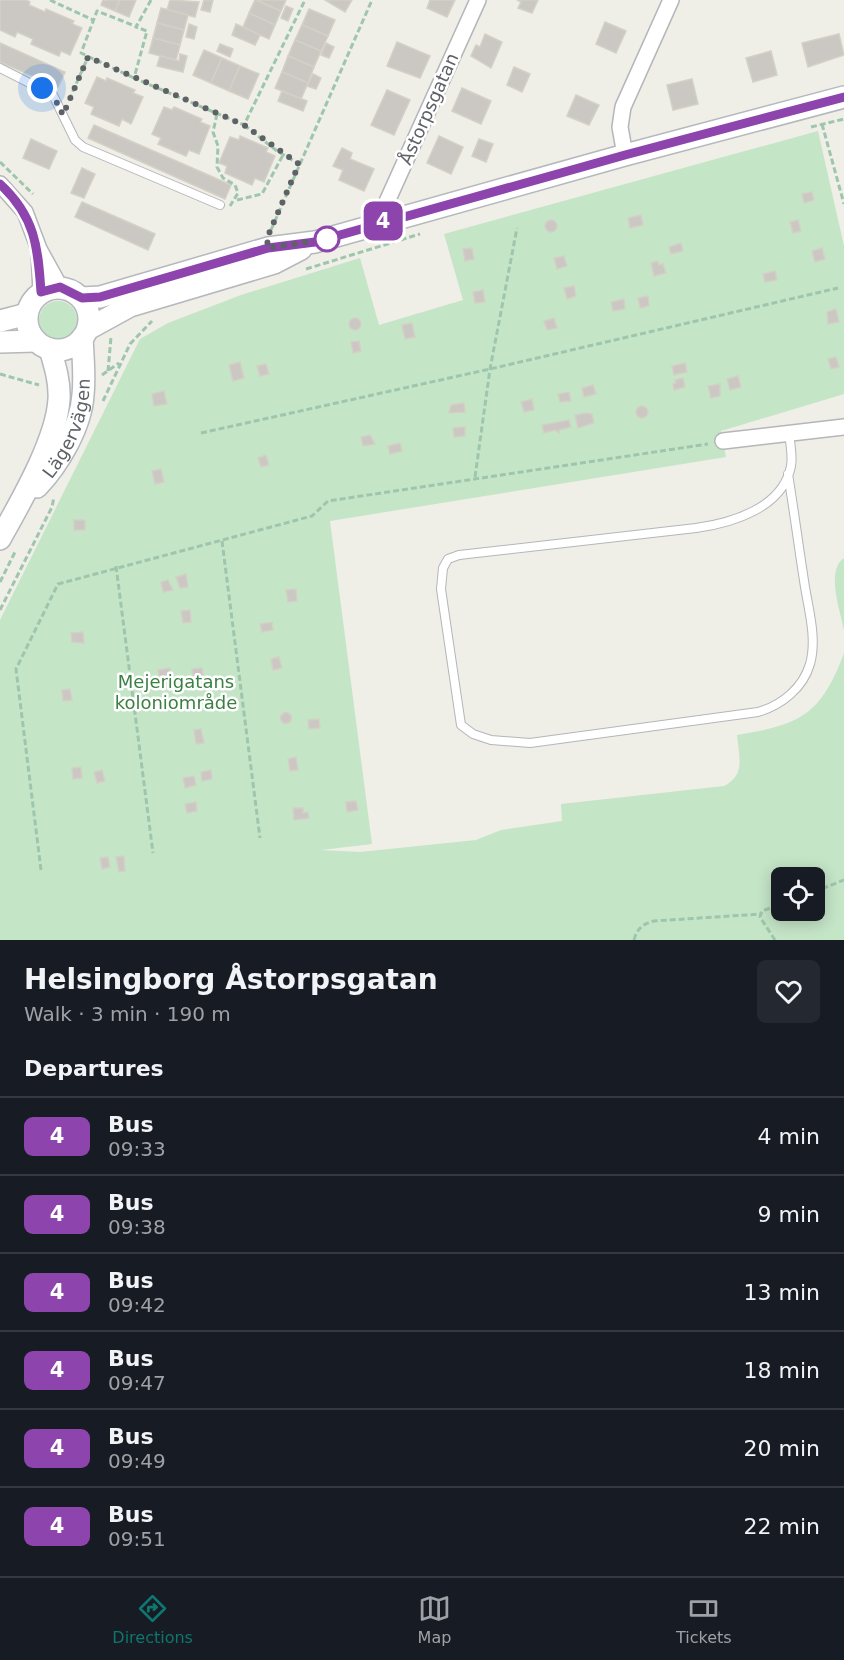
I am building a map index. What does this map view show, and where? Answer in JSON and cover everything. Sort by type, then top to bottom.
[{"type":"street","name":"Åstorpsgatan","points":[[388,220],[385,206],[478,0]]},
{"type":"street","points":[[625,155],[620,126],[623,107],[671,0]]},
{"type":"street","points":[[43,345],[27,324],[27,314],[34,298],[51,290],[82,298],[100,297],[268,248],[315,242],[625,155],[844,97]]},
{"type":"street","points":[[0,184],[25,212],[51,290]]},
{"type":"street","points":[[0,342],[68,348],[85,334],[130,306],[274,263],[315,242]]},
{"type":"street","points":[[82,298],[89,313],[85,334]]},
{"type":"street","points":[[0,321],[27,314]]},
{"type":"street","name":"Lägervägen","points":[[18,508],[45,479],[76,424],[83,398],[85,334]]},
{"type":"street","name":"Lägervägen","points":[[0,539],[18,508],[56,418],[59,382],[43,345]]},
{"type":"street","points":[[723,441],[844,427]]},
{"type":"lane","points":[[0,68],[53,95],[75,140],[83,147],[220,205]]},
{"type":"lane","points":[[788,474],[812,643],[806,674],[797,688],[784,700],[758,712],[530,743],[491,740],[473,734],[461,724],[441,589],[443,568],[448,559],[459,555],[717,525],[752,512],[766,503],[788,474],[792,459],[789,433]]},
{"type":"path","points":[[50,0],[93,20]]},
{"type":"path","points":[[136,27],[151,0]]},
{"type":"path","points":[[244,125],[305,0]]},
{"type":"path","points":[[268,248],[267,238],[372,0]]},
{"type":"path","points":[[134,78],[147,31],[97,11],[81,53],[134,78],[244,125],[283,155],[299,164]]},
{"type":"path","points":[[63,115],[88,57]]},
{"type":"path","points":[[217,114],[213,132],[218,146],[217,167],[223,178],[235,185],[236,198],[262,194],[283,155]]},
{"type":"path","points":[[800,130],[844,119]]},
{"type":"path","points":[[822,124],[844,204]]},
{"type":"path","points":[[475,477],[490,369],[517,228]]},
{"type":"path","points":[[298,272],[423,233]]},
{"type":"path","points":[[201,433],[838,288]]},
{"type":"path","points":[[120,362],[130,344],[147,323],[156,319]]},
{"type":"path","points":[[41,870],[16,669],[58,584],[116,566],[222,541],[312,516],[328,501],[723,441]]},
{"type":"path","points":[[0,610],[52,507],[56,487]]},
{"type":"path","points":[[222,541],[260,838]]},
{"type":"path","points":[[116,566],[153,853]]},
{"type":"path","points":[[825,887],[844,880]]},
{"type":"path","points":[[634,940],[636,932],[644,923],[761,914],[771,909]]},
{"type":"path","points":[[761,914],[760,917],[775,940]]},
{"type":"green space","name":"Mejerigatans koloniområde","points":[[818,131],[844,246],[844,394],[721,431],[726,457],[330,521],[372,844],[321,850],[360,852],[476,840],[501,830],[562,821],[561,804],[724,786],[736,776],[740,765],[737,735],[777,727],[806,714],[826,691],[844,653],[844,940],[0,940],[0,620],[140,339],[168,323],[241,295],[360,258],[379,325],[463,300],[444,234]]},
{"type":"green space","points":[[58,301],[72,306],[77,320],[72,334],[58,339],[44,334],[39,320],[44,306]]},
{"type":"green space","points":[[844,558],[844,631],[835,582],[838,564]]},
{"type":"building","points":[[0,0],[26,0],[30,2],[29,5],[45,12],[46,9],[74,21],[72,24],[82,28],[70,55],[61,51],[59,56],[31,44],[33,39],[17,32],[15,37],[0,30]]},
{"type":"building","points":[[103,0],[120,0],[115,11],[101,5]]},
{"type":"building","points":[[120,0],[136,0],[129,17],[115,11]]},
{"type":"building","points":[[170,0],[199,2],[195,17],[167,10]]},
{"type":"building","points":[[204,0],[213,0],[210,12],[201,10]]},
{"type":"building","points":[[255,0],[281,11],[275,25],[249,13]]},
{"type":"building","points":[[256,0],[286,0],[281,11]]},
{"type":"building","points":[[325,0],[352,0],[345,12]]},
{"type":"building","points":[[430,0],[455,0],[447,17],[427,8]]},
{"type":"building","points":[[517,0],[538,0],[532,13],[518,8],[521,2]]},
{"type":"building","points":[[286,6],[293,9],[288,21],[281,18]]},
{"type":"building","points":[[161,8],[188,15],[184,30],[157,23]]},
{"type":"building","points":[[309,9],[335,20],[328,36],[302,25]]},
{"type":"building","points":[[249,13],[275,25],[269,39],[243,27]]},
{"type":"building","points":[[605,22],[626,31],[616,53],[596,44]]},
{"type":"building","points":[[157,23],[184,30],[180,45],[153,38]]},
{"type":"building","points":[[189,24],[197,27],[194,39],[186,37]]},
{"type":"building","points":[[236,24],[260,35],[255,45],[232,35]]},
{"type":"building","points":[[302,25],[328,36],[321,51],[295,40]]},
{"type":"building","points":[[485,34],[502,42],[491,68],[471,56],[476,45],[480,47]]},
{"type":"building","points":[[839,34],[844,55],[808,67],[802,43]]},
{"type":"building","points":[[153,38],[180,45],[176,60],[149,53]]},
{"type":"building","points":[[295,40],[321,51],[314,67],[288,56]]},
{"type":"building","points":[[397,42],[430,56],[420,78],[387,66]]},
{"type":"building","points":[[0,43],[65,72],[58,87],[0,62]]},
{"type":"building","points":[[326,43],[334,47],[329,58],[321,55]]},
{"type":"building","points":[[220,44],[233,49],[230,57],[217,51]]},
{"type":"building","points":[[204,50],[222,58],[211,83],[193,75]]},
{"type":"building","points":[[771,51],[777,75],[753,82],[746,58]]},
{"type":"building","points":[[180,54],[187,56],[183,72],[157,66],[160,56],[179,61]]},
{"type":"building","points":[[288,56],[314,67],[308,83],[282,72]]},
{"type":"building","points":[[222,58],[240,66],[229,91],[211,83]]},
{"type":"building","points":[[240,66],[259,74],[248,99],[229,91]]},
{"type":"building","points":[[514,67],[530,74],[522,92],[507,85]]},
{"type":"building","points":[[282,72],[308,83],[301,99],[275,88]]},
{"type":"building","points":[[313,74],[321,78],[316,89],[307,86]]},
{"type":"building","points":[[97,77],[106,81],[107,78],[135,90],[133,93],[143,97],[131,124],[122,119],[119,126],[91,114],[94,107],[85,103]]},
{"type":"building","points":[[692,79],[698,104],[673,110],[667,85]]},
{"type":"building","points":[[462,88],[491,101],[481,124],[452,111]]},
{"type":"building","points":[[387,90],[410,100],[394,135],[371,125]]},
{"type":"building","points":[[282,91],[307,101],[303,111],[278,101]]},
{"type":"building","points":[[576,95],[599,105],[589,125],[567,116]]},
{"type":"building","points":[[164,107],[172,110],[174,107],[202,119],[200,122],[210,126],[199,154],[189,150],[186,156],[158,144],[161,138],[152,134]]},
{"type":"building","points":[[94,125],[231,185],[225,199],[88,138]]},
{"type":"building","points":[[240,136],[268,148],[266,152],[275,156],[264,182],[255,178],[252,185],[225,173],[227,166],[219,163],[230,137],[239,140]]},
{"type":"building","points":[[439,136],[463,147],[451,174],[427,163]]},
{"type":"building","points":[[31,139],[57,151],[49,169],[23,158]]},
{"type":"building","points":[[479,139],[493,144],[486,162],[472,156]]},
{"type":"building","points":[[342,148],[352,153],[350,159],[374,169],[364,191],[339,180],[343,170],[333,166]]},
{"type":"building","points":[[82,168],[95,174],[84,198],[71,193]]},
{"type":"building","points":[[812,192],[814,200],[804,203],[802,194]]},
{"type":"building","points":[[82,202],[155,234],[148,250],[75,217]]},
{"type":"building","points":[[641,215],[643,225],[630,228],[628,218]]},
{"type":"building","points":[[553,220],[557,226],[553,232],[549,232],[545,224]]},
{"type":"building","points":[[798,220],[801,231],[793,233],[790,222]]},
{"type":"building","points":[[681,243],[683,251],[671,254],[669,247]]},
{"type":"building","points":[[472,248],[474,259],[465,261],[463,249]]},
{"type":"building","points":[[822,248],[825,259],[815,262],[812,251]]},
{"type":"building","points":[[564,256],[567,266],[557,269],[554,258]]},
{"type":"building","points":[[658,261],[659,265],[663,264],[666,273],[654,276],[651,263]]},
{"type":"building","points":[[775,271],[777,280],[765,282],[763,274]]},
{"type":"building","points":[[574,286],[576,296],[567,299],[564,288]]},
{"type":"building","points":[[483,290],[485,302],[475,303],[473,292]]},
{"type":"building","points":[[648,296],[649,306],[640,308],[638,298]]},
{"type":"building","points":[[624,299],[625,309],[613,311],[611,302]]},
{"type":"building","points":[[836,309],[839,322],[828,324],[827,312]]},
{"type":"building","points":[[357,318],[360,319],[360,329],[353,330],[350,329],[349,322],[350,319]]},
{"type":"building","points":[[554,318],[557,328],[547,330],[544,321]]},
{"type":"building","points":[[412,323],[415,337],[405,339],[402,325]]},
{"type":"building","points":[[359,341],[361,351],[353,353],[351,342]]},
{"type":"building","points":[[836,357],[839,367],[831,369],[828,359]]},
{"type":"building","points":[[240,362],[244,378],[233,381],[229,365]]},
{"type":"building","points":[[685,363],[687,372],[674,375],[672,366]]},
{"type":"building","points":[[266,364],[269,374],[260,376],[257,366]]},
{"type":"building","points":[[738,376],[741,387],[730,390],[727,379]]},
{"type":"building","points":[[683,378],[685,387],[674,390],[675,380]]},
{"type":"building","points":[[720,384],[720,396],[711,398],[708,386]]},
{"type":"building","points":[[593,385],[596,394],[584,397],[582,388]]},
{"type":"building","points":[[164,391],[167,404],[154,406],[152,394]]},
{"type":"building","points":[[569,392],[571,401],[560,402],[558,394]]},
{"type":"building","points":[[532,399],[534,410],[524,412],[521,402]]},
{"type":"building","points":[[464,403],[465,412],[449,413],[451,405]]},
{"type":"building","points":[[644,406],[648,412],[644,418],[640,418],[636,410]]},
{"type":"building","points":[[592,414],[594,423],[578,428],[575,415]]},
{"type":"building","points":[[569,420],[571,427],[559,430],[559,433],[555,430],[544,433],[542,425]]},
{"type":"building","points":[[465,427],[465,436],[454,437],[453,428]]},
{"type":"building","points":[[370,435],[375,444],[363,446],[361,437]]},
{"type":"building","points":[[400,443],[402,451],[390,454],[388,446]]},
{"type":"building","points":[[266,455],[269,465],[261,467],[258,458]]},
{"type":"building","points":[[161,469],[164,482],[155,484],[152,471]]},
{"type":"building","points":[[74,520],[85,520],[85,530],[74,530]]},
{"type":"building","points":[[186,574],[188,587],[180,588],[176,577]]},
{"type":"building","points":[[168,580],[173,590],[163,592],[161,582]]},
{"type":"building","points":[[296,589],[297,601],[288,602],[286,590]]},
{"type":"building","points":[[190,610],[191,622],[183,623],[181,611]]},
{"type":"building","points":[[272,622],[273,630],[262,632],[260,624]]},
{"type":"building","points":[[83,632],[84,643],[72,642],[71,633]]},
{"type":"building","points":[[279,657],[282,668],[273,670],[271,659]]},
{"type":"building","points":[[170,668],[171,677],[160,679],[158,670]]},
{"type":"building","points":[[202,668],[204,680],[194,681],[192,669]]},
{"type":"building","points":[[70,689],[72,700],[63,701],[62,690]]},
{"type":"building","points":[[286,713],[290,714],[290,722],[286,723],[282,722],[281,718],[282,714]]},
{"type":"building","points":[[319,719],[320,728],[309,729],[308,720]]},
{"type":"building","points":[[201,729],[204,743],[196,744],[194,730]]},
{"type":"building","points":[[296,757],[298,770],[290,771],[288,759]]},
{"type":"building","points":[[81,767],[82,778],[73,779],[72,768]]},
{"type":"building","points":[[102,770],[105,781],[97,783],[94,772]]},
{"type":"building","points":[[211,770],[212,779],[202,781],[201,772]]},
{"type":"building","points":[[194,776],[196,785],[185,788],[183,778]]},
{"type":"building","points":[[356,801],[358,810],[347,812],[346,802]]},
{"type":"building","points":[[196,802],[197,811],[187,813],[185,804]]},
{"type":"building","points":[[293,808],[303,808],[303,813],[308,812],[309,818],[294,820]]},
{"type":"building","points":[[124,856],[125,871],[119,872],[116,857]]},
{"type":"building","points":[[108,857],[110,867],[102,869],[100,858]]},
{"type":"bus line","name":"4","points":[[0,184],[12,194],[25,212],[36,240],[39,249],[41,292],[60,287],[76,292],[82,298],[100,297],[268,248],[315,242],[625,155],[844,97]]},
{"type":"route","points":[[42,88],[53,95],[63,115],[88,57],[244,125],[267,140],[288,159],[299,164],[267,238],[268,248],[327,239]]}]
